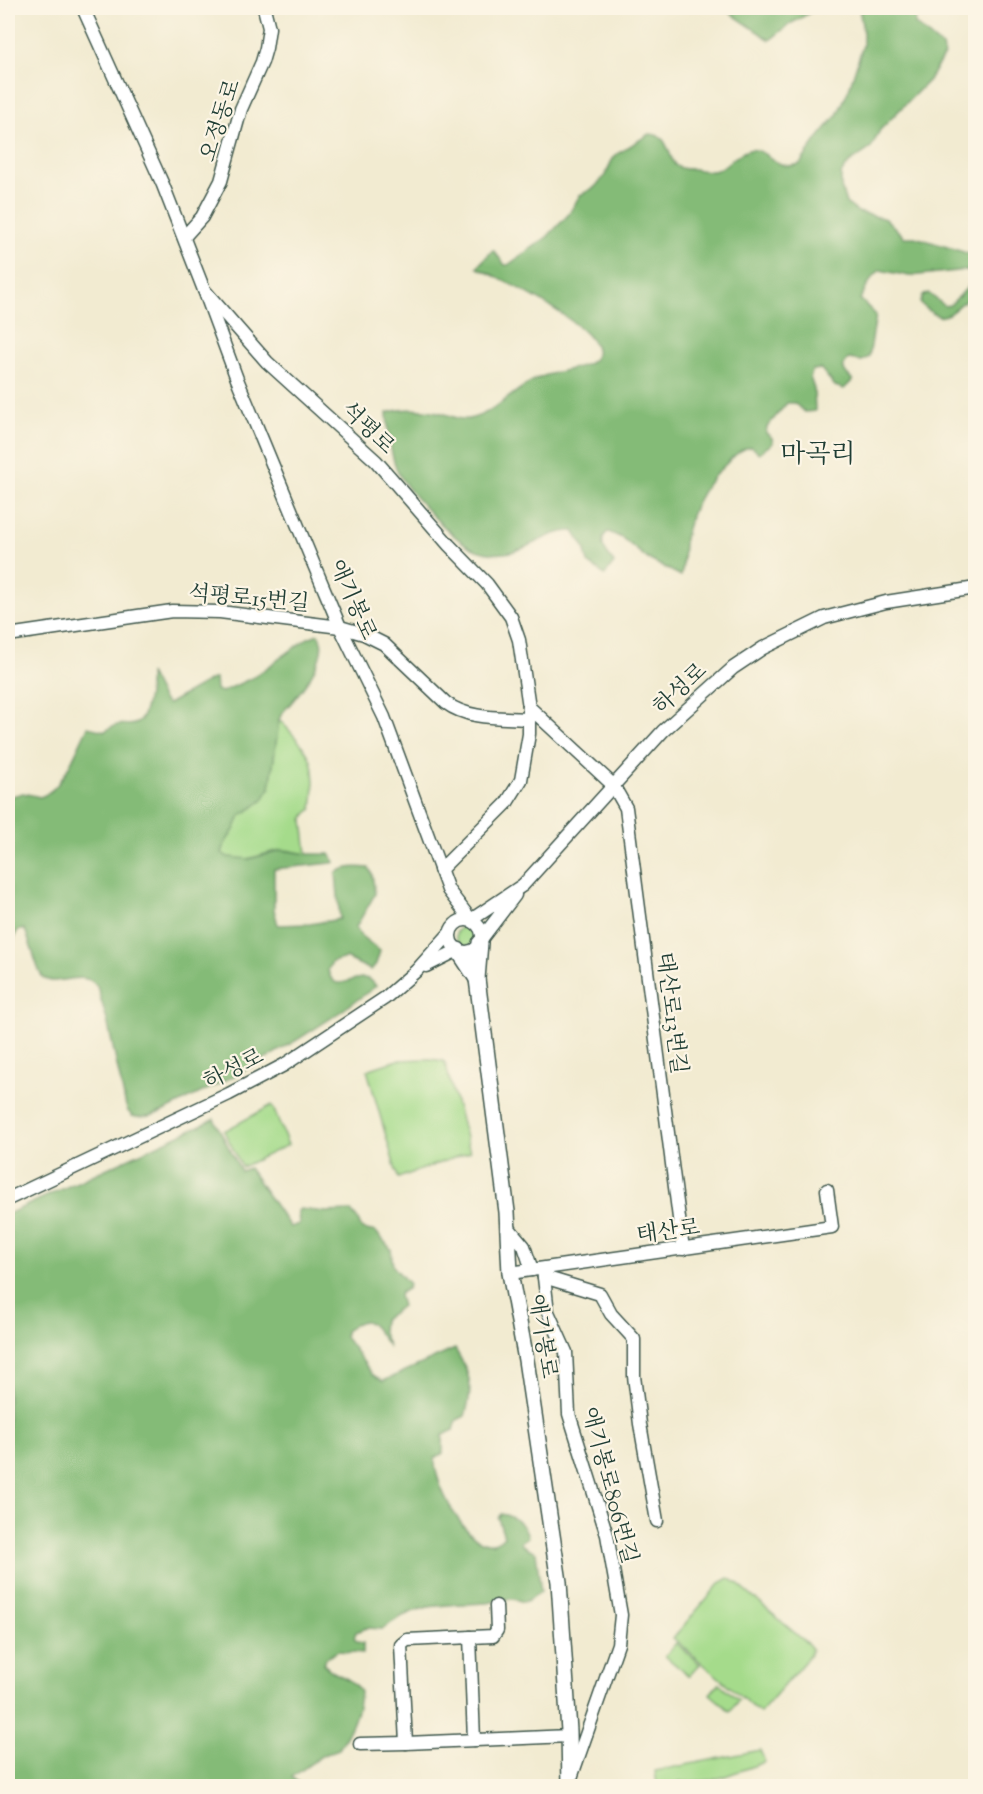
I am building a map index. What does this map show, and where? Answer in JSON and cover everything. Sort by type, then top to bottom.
[{"type":"main road","name":"애기봉로","points":[[481,941],[477,979],[508,1227],[510,1273],[526,1360],[559,1582],[570,1783]]},
{"type":"main road","points":[[458,950],[477,979]]},
{"type":"street","name":"석평로","points":[[83,8],[163,184],[204,290],[267,362],[376,461],[501,601],[510,617],[519,640],[529,713],[521,780],[506,804],[440,870]]},
{"type":"street","name":"오정동로","points":[[184,237],[202,217],[221,181],[241,109],[266,48],[269,28],[264,8]]},
{"type":"street","name":"애기봉로","points":[[204,290],[239,385],[340,627],[384,717],[448,890],[471,920]]},
{"type":"street","name":"하성로","points":[[471,920],[523,885],[663,731],[716,681],[763,648],[809,625],[847,611],[975,588]]},
{"type":"street","name":"석평로15번길","points":[[8,635],[172,611],[220,612],[340,627],[364,634],[384,644],[456,710],[470,715],[529,713]]},
{"type":"street","points":[[529,713],[613,785]]},
{"type":"street","name":"태산로13번길","points":[[613,785],[626,808],[683,1250]]},
{"type":"street","points":[[416,971],[458,950],[472,950],[523,885]]},
{"type":"street","points":[[448,890],[451,906],[451,943],[458,950]]},
{"type":"street","points":[[451,930],[460,921],[471,920],[479,927],[481,941]]},
{"type":"street","name":"하성로","points":[[8,1199],[229,1094],[284,1065],[360,1016],[416,971],[451,930]]},
{"type":"street","name":"태산로","points":[[510,1273],[540,1272],[832,1227],[827,1190]]},
{"type":"street","name":"애기봉로806번길","points":[[508,1227],[524,1246],[540,1272],[548,1312],[566,1352],[569,1414],[607,1535],[621,1615],[618,1644],[570,1783]]},
{"type":"street","name":"태산로","points":[[540,1272],[600,1294]]},
{"type":"street","name":"애기봉로806번길","points":[[600,1294],[611,1314],[634,1339],[634,1376],[657,1521]]},
{"type":"street","points":[[405,1743],[401,1645],[407,1640],[490,1636],[496,1633],[496,1606]]},
{"type":"street","points":[[470,1638],[474,1740]]},
{"type":"street","points":[[360,1744],[569,1736]]},
{"type":"green space","points":[[723,8],[818,8],[790,24],[770,40]]},
{"type":"green space","points":[[859,8],[926,8],[916,17],[915,24],[942,47],[944,55],[929,80],[880,130],[871,148],[849,163],[841,174],[841,187],[846,203],[858,212],[886,219],[904,237],[915,237],[975,254],[975,301],[966,300],[944,316],[934,314],[920,303],[923,296],[928,293],[945,306],[950,305],[973,282],[973,275],[967,270],[909,276],[880,270],[872,278],[860,299],[876,315],[869,357],[862,361],[849,359],[844,364],[844,370],[853,380],[844,389],[835,386],[821,369],[813,370],[810,377],[814,389],[815,411],[805,412],[794,403],[787,403],[767,427],[766,433],[772,438],[773,443],[759,453],[752,447],[740,451],[717,473],[703,491],[689,521],[681,576],[648,559],[622,538],[609,532],[604,537],[603,545],[614,563],[605,575],[588,563],[584,547],[574,531],[556,533],[504,553],[480,551],[463,543],[431,514],[403,481],[391,451],[387,413],[406,409],[421,410],[442,413],[458,419],[469,419],[496,407],[536,379],[589,363],[596,352],[591,339],[555,310],[477,267],[493,250],[505,265],[508,265],[547,237],[569,214],[580,195],[594,188],[605,176],[613,158],[649,134],[660,137],[675,165],[684,168],[714,171],[749,150],[761,152],[784,165],[800,164],[837,115],[849,89],[863,45]]},
{"type":"green space","points":[[318,634],[321,653],[317,664],[304,687],[282,713],[279,720],[270,788],[262,801],[240,816],[222,853],[228,857],[249,859],[282,850],[307,854],[330,854],[335,862],[274,869],[274,910],[278,925],[310,924],[340,919],[336,873],[347,868],[369,868],[375,894],[356,927],[360,935],[380,951],[376,964],[371,970],[346,958],[332,962],[328,970],[331,979],[336,983],[363,978],[370,980],[376,986],[309,1032],[240,1073],[163,1111],[147,1116],[132,1116],[127,1110],[97,986],[91,981],[78,978],[56,981],[43,978],[24,929],[17,931],[8,955],[8,797],[23,793],[40,797],[49,793],[63,777],[88,727],[105,731],[116,725],[137,723],[145,707],[149,673],[163,700],[168,704],[212,679],[215,679],[216,690],[222,692],[254,677],[308,638]]},
{"type":"green space","points":[[279,720],[302,745],[311,761],[314,785],[312,809],[303,820],[307,854],[283,850],[244,860],[228,858],[222,853],[240,816],[254,807],[270,788]]},
{"type":"green space","points":[[466,926],[473,929],[476,936],[473,943],[466,946],[459,943],[456,936],[459,929]]},
{"type":"green space","points":[[430,1059],[445,1063],[470,1152],[398,1178],[367,1070],[397,1060]]},
{"type":"green space","points":[[272,1105],[288,1145],[242,1167],[224,1131]]},
{"type":"green space","points":[[214,1119],[241,1171],[249,1168],[290,1227],[299,1224],[298,1211],[300,1209],[325,1212],[351,1211],[362,1229],[376,1232],[391,1249],[393,1266],[409,1284],[399,1296],[402,1306],[383,1320],[382,1331],[389,1347],[374,1327],[364,1321],[345,1331],[345,1337],[373,1375],[383,1381],[455,1349],[465,1366],[470,1388],[465,1416],[457,1420],[454,1430],[443,1435],[443,1453],[435,1458],[441,1486],[458,1519],[481,1541],[493,1543],[504,1536],[498,1518],[501,1514],[522,1525],[528,1537],[521,1542],[522,1545],[536,1552],[541,1592],[523,1602],[509,1599],[420,1609],[383,1629],[366,1628],[356,1632],[354,1638],[357,1642],[363,1643],[363,1653],[338,1651],[326,1658],[324,1664],[351,1682],[360,1692],[356,1715],[339,1749],[323,1755],[292,1777],[302,1786],[8,1786],[8,1214]]},
{"type":"green space","points":[[729,1578],[812,1649],[810,1655],[760,1713],[673,1638],[720,1583]]},
{"type":"green space","points":[[676,1643],[700,1664],[689,1676],[665,1656]]},
{"type":"green space","points":[[719,1683],[739,1700],[730,1711],[710,1694]]},
{"type":"green space","points":[[760,1750],[765,1762],[714,1780],[657,1784],[655,1771]]},
{"type":"district","name":"마곡리","points":[[818,453]]}]
